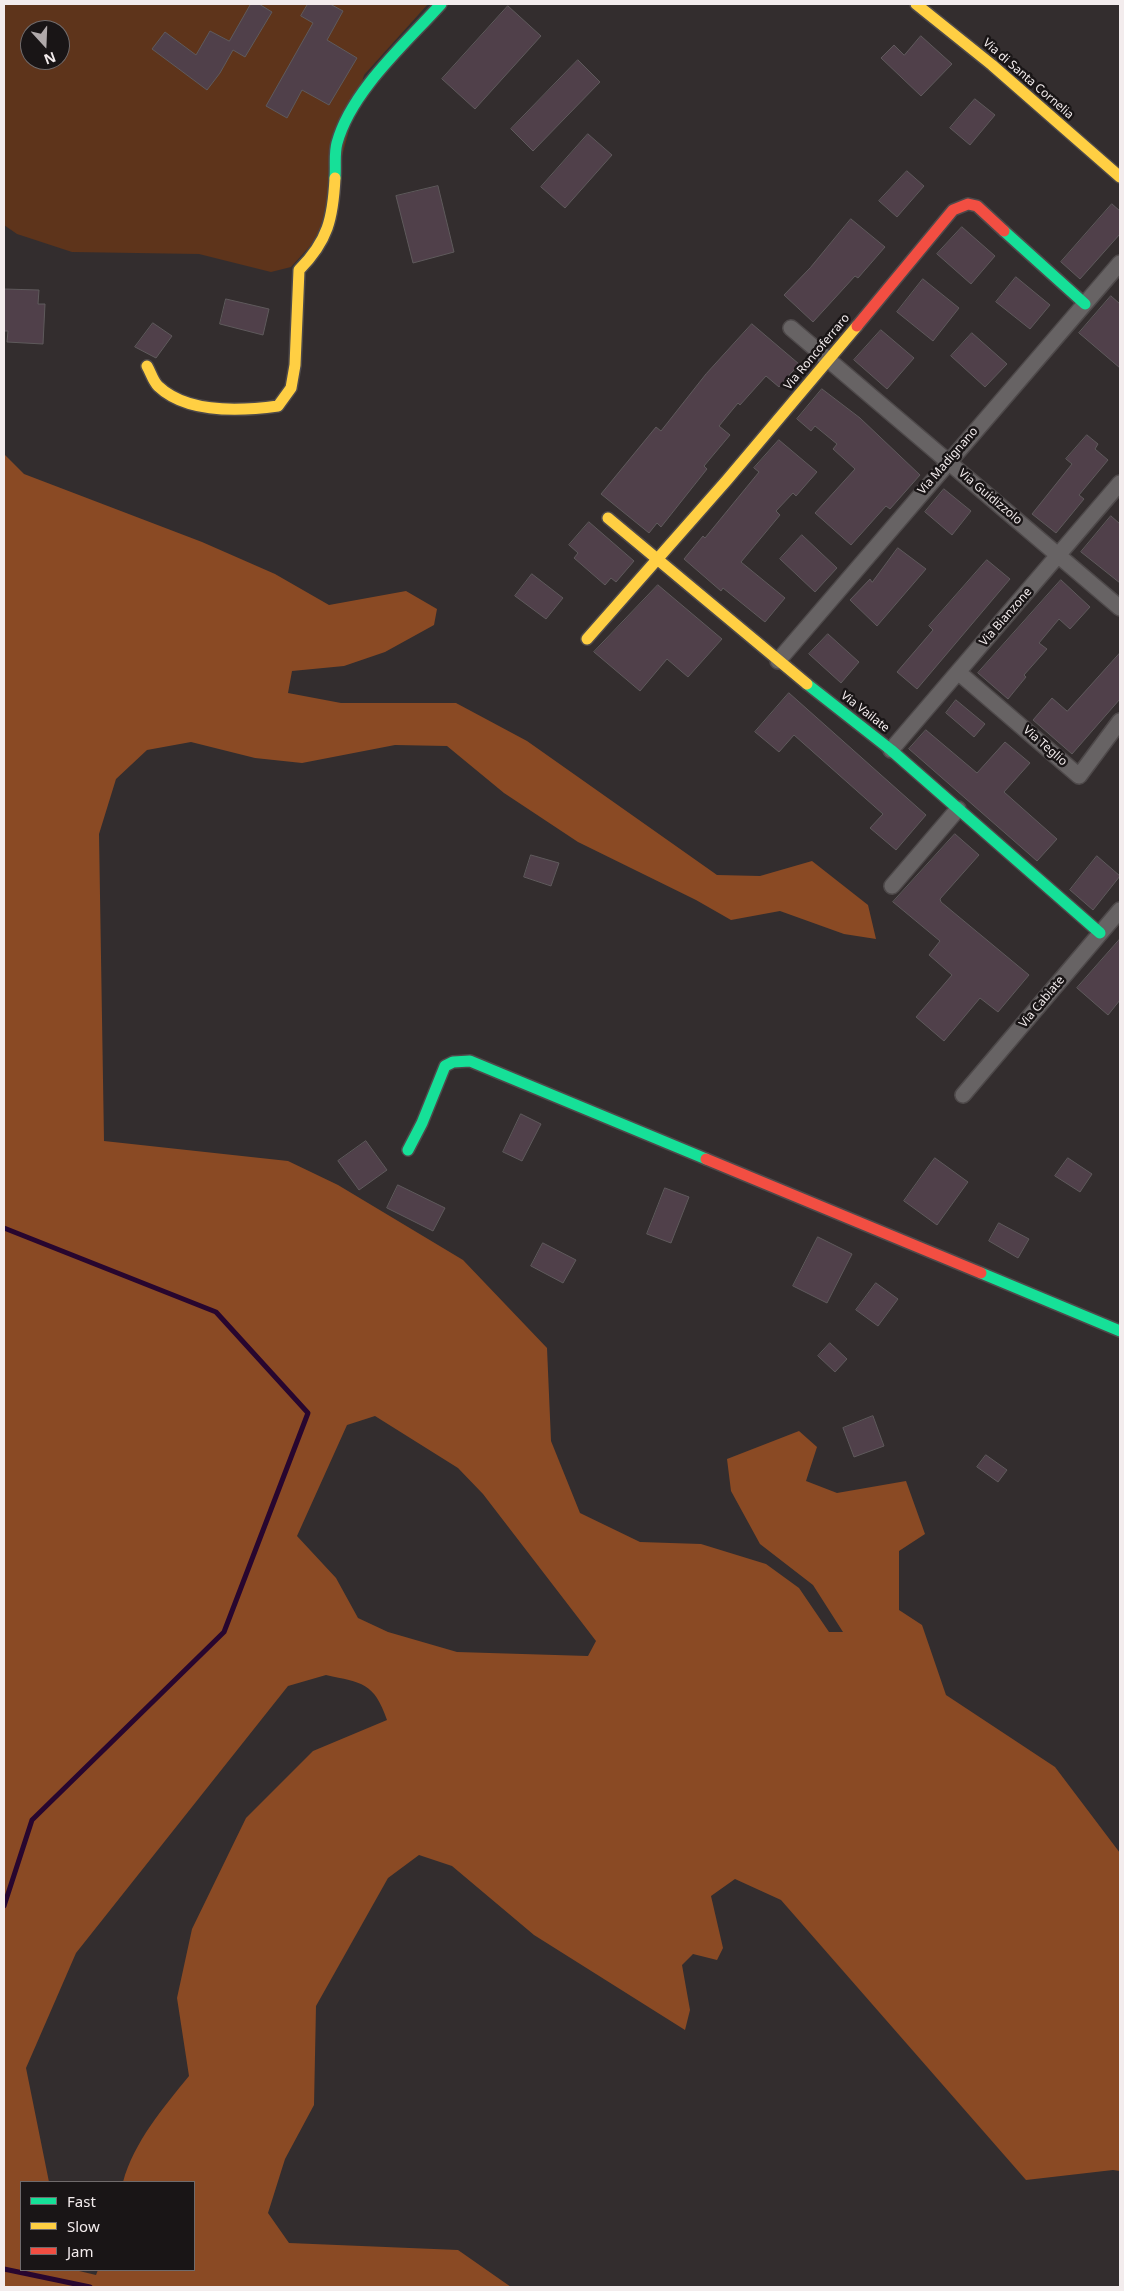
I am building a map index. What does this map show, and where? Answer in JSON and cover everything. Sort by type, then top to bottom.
[{"type":"street","points":[[147,366],[158,386],[170,395],[201,407],[258,409],[278,406],[291,388],[296,365],[299,270],[315,256],[325,239],[332,218],[337,140],[360,95],[442,4]]},
{"type":"street","name":"Via di Santa Cornelia","points":[[916,4],[992,65],[1120,177]]},
{"type":"street","name":"Via Roncoferraro","points":[[587,639],[658,560],[954,210],[964,204],[977,206],[1084,304]]},
{"type":"street","name":"Via Madignano","points":[[778,661],[1120,263]]},
{"type":"street","name":"Via Guidizzolo","points":[[791,328],[1120,608]]},
{"type":"street","name":"Via Bianzone","points":[[891,750],[1120,483]]},
{"type":"street","name":"Via Vailate","points":[[608,518],[778,661],[891,750],[1100,933]]},
{"type":"street","name":"Via Teglio","points":[[958,672],[1079,776],[1120,721]]},
{"type":"street","points":[[892,886],[958,809]]},
{"type":"street","name":"Via Cabiate","points":[[964,1095],[1120,910]]},
{"type":"street","points":[[408,1150],[422,1123],[445,1066],[453,1062],[470,1060],[1120,1332]]},
{"type":"shaded area","points":[[4,4],[428,4],[364,75],[321,234],[291,267],[271,272],[199,254],[72,252],[17,234],[4,225]]},
{"type":"shaded area","points":[[4,454],[24,474],[202,542],[275,574],[329,605],[406,591],[437,609],[434,625],[385,652],[344,666],[292,671],[288,693],[341,703],[456,703],[527,741],[717,875],[760,876],[812,861],[868,905],[876,939],[844,934],[780,911],[731,920],[696,900],[578,842],[504,793],[447,746],[395,745],[302,763],[255,758],[191,742],[147,750],[116,779],[99,834],[104,1141],[288,1161],[338,1185],[463,1260],[547,1348],[551,1441],[580,1513],[640,1542],[701,1544],[766,1564],[799,1588],[829,1632],[843,1632],[813,1585],[760,1544],[731,1491],[727,1459],[799,1431],[817,1447],[806,1481],[837,1493],[906,1481],[925,1534],[899,1551],[899,1610],[922,1625],[946,1695],[1055,1767],[1120,1853],[1120,2171],[1113,2170],[1026,2180],[781,1900],[735,1879],[711,1896],[723,1948],[717,1960],[693,1954],[682,1965],[690,2010],[685,2030],[534,1935],[452,1866],[419,1855],[388,1878],[316,2006],[314,2105],[285,2159],[268,2213],[289,2243],[458,2250],[511,2287],[4,2287]],"holes":[[[375,1416],[458,1468],[483,1494],[596,1641],[588,1656],[457,1652],[388,1632],[358,1618],[336,1578],[297,1536],[347,1425]],[[326,1675],[365,1686],[371,1691],[382,1707],[387,1720],[313,1751],[246,1818],[192,1929],[177,1998],[189,2076],[150,2126],[134,2153],[123,2181],[195,2181],[195,2271],[98,2271],[96,2275],[79,2271],[20,2271],[20,2181],[49,2181],[26,2068],[76,1953],[288,1686]]]},
{"type":"building","points":[[251,4],[259,4],[272,12],[245,57],[233,50],[220,73],[207,90],[152,49],[165,32],[196,55],[210,31],[229,41]]},
{"type":"building","points":[[308,4],[330,4],[343,11],[327,40],[357,58],[329,105],[302,90],[287,118],[266,106],[313,23],[301,16]]},
{"type":"building","points":[[508,6],[541,36],[475,109],[442,79]]},
{"type":"building","points":[[921,36],[952,64],[921,96],[881,58],[894,45],[904,55]]},
{"type":"building","points":[[578,60],[600,82],[533,151],[511,129]]},
{"type":"building","points":[[975,99],[995,115],[970,145],[950,128]]},
{"type":"building","points":[[588,134],[612,155],[565,208],[541,187]]},
{"type":"building","points":[[907,171],[924,186],[897,217],[879,201]]},
{"type":"building","points":[[438,186],[454,252],[413,263],[396,196]]},
{"type":"building","points":[[1112,204],[1120,211],[1120,234],[1080,279],[1061,262]]},
{"type":"building","points":[[851,219],[885,247],[858,278],[855,276],[813,322],[784,295],[810,268]]},
{"type":"building","points":[[962,227],[995,256],[971,284],[937,254]]},
{"type":"building","points":[[1016,277],[1050,305],[1030,329],[996,302]]},
{"type":"building","points":[[923,279],[959,308],[933,341],[897,312]]},
{"type":"building","points":[[4,289],[39,290],[38,304],[45,304],[43,344],[7,342],[8,331],[4,331]]},
{"type":"building","points":[[1111,296],[1120,304],[1120,368],[1079,333]]},
{"type":"building","points":[[226,299],[269,309],[263,335],[220,324]]},
{"type":"building","points":[[153,323],[172,336],[156,358],[135,347]]},
{"type":"building","points":[[752,324],[799,364],[779,387],[766,376],[740,405],[738,403],[719,426],[730,435],[704,466],[707,469],[661,527],[657,523],[649,533],[601,494],[656,427],[661,431],[706,374]]},
{"type":"building","points":[[881,330],[914,358],[887,389],[854,360]]},
{"type":"building","points":[[972,333],[1007,364],[985,387],[951,356]]},
{"type":"building","points":[[822,389],[860,418],[920,475],[890,509],[886,506],[851,545],[815,513],[855,469],[833,449],[837,444],[815,426],[811,431],[797,419]]},
{"type":"building","points":[[1087,435],[1098,444],[1095,449],[1108,460],[1079,495],[1084,499],[1056,533],[1032,514],[1072,464],[1066,459]]},
{"type":"building","points":[[779,440],[817,472],[796,496],[793,493],[776,511],[780,515],[741,562],[785,598],[765,622],[723,588],[721,591],[684,559],[703,536],[705,538],[759,472],[754,468]]},
{"type":"building","points":[[944,489],[971,511],[952,535],[925,512]]},
{"type":"building","points":[[1111,516],[1120,524],[1120,583],[1081,552]]},
{"type":"building","points":[[589,522],[634,561],[616,582],[611,578],[605,585],[574,558],[578,553],[569,545]]},
{"type":"building","points":[[802,535],[837,568],[815,592],[780,559]]},
{"type":"building","points":[[898,548],[926,569],[877,626],[850,600],[870,579],[872,582]]},
{"type":"building","points":[[987,560],[1010,579],[917,689],[897,672],[933,630],[929,626]]},
{"type":"building","points":[[532,574],[563,598],[546,619],[515,596]]},
{"type":"building","points":[[1061,580],[1090,607],[1070,629],[1059,619],[1039,643],[1047,649],[1024,675],[1026,677],[1008,699],[978,673]]},
{"type":"building","points":[[658,585],[722,639],[688,677],[667,659],[640,691],[594,652]]},
{"type":"building","points":[[828,634],[859,662],[841,683],[809,654]]},
{"type":"building","points":[[1120,653],[1120,699],[1072,754],[1033,720],[1052,698],[1067,711]]},
{"type":"building","points":[[789,693],[926,815],[896,850],[870,828],[883,814],[794,735],[779,752],[755,732]]},
{"type":"building","points":[[956,700],[985,724],[974,737],[946,713]]},
{"type":"building","points":[[926,730],[977,773],[1005,742],[1030,763],[1004,792],[1057,839],[1037,861],[909,749]]},
{"type":"building","points":[[955,834],[979,855],[940,899],[941,902],[1029,975],[998,1012],[980,998],[944,1041],[916,1017],[952,975],[929,955],[940,941],[893,902]]},
{"type":"building","points":[[531,855],[559,863],[551,886],[524,877]]},
{"type":"building","points":[[1097,856],[1120,876],[1093,910],[1070,890]]},
{"type":"building","points":[[1120,939],[1120,1000],[1108,1015],[1077,988]]},
{"type":"building","points":[[521,1114],[541,1124],[522,1161],[503,1152]]},
{"type":"building","points":[[366,1141],[387,1170],[359,1190],[338,1161]]},
{"type":"building","points":[[935,1158],[968,1182],[937,1225],[904,1201]]},
{"type":"building","points":[[1068,1158],[1092,1174],[1080,1192],[1055,1176]]},
{"type":"building","points":[[398,1185],[445,1208],[433,1231],[387,1208]]},
{"type":"building","points":[[665,1188],[689,1197],[671,1243],[647,1234]]},
{"type":"building","points":[[999,1223],[1029,1239],[1018,1258],[989,1241]]},
{"type":"building","points":[[818,1237],[852,1254],[827,1303],[793,1286]]},
{"type":"building","points":[[543,1243],[576,1260],[563,1283],[531,1266]]},
{"type":"building","points":[[876,1283],[898,1299],[878,1326],[856,1310]]},
{"type":"building","points":[[830,1343],[847,1359],[835,1372],[818,1356]]},
{"type":"building","points":[[873,1416],[884,1446],[854,1457],[843,1428]]},
{"type":"building","points":[[986,1455],[1007,1470],[998,1482],[977,1467]]},
{"type":"waterway","points":[[4,1228],[216,1312],[308,1413],[224,1632],[32,1820],[4,1906]]},
{"type":"waterway","points":[[4,2269],[90,2287]]},
{"type":"traffic: fast","points":[[335,178],[337,143],[354,105],[396,51],[441,4]]},
{"type":"traffic: fast","points":[[1004,231],[1085,304]]},
{"type":"traffic: fast","points":[[807,684],[891,750],[1100,933]]},
{"type":"traffic: fast","points":[[408,1150],[422,1123],[445,1066],[453,1062],[470,1061],[706,1159]]},
{"type":"traffic: fast","points":[[981,1273],[1120,1331]]},
{"type":"traffic: slow","points":[[916,4],[992,65],[1120,177]]},
{"type":"traffic: slow","points":[[147,366],[158,386],[184,402],[199,406],[232,409],[278,406],[291,388],[295,365],[299,270],[323,239],[333,205],[335,178]]},
{"type":"traffic: slow","points":[[587,639],[727,480],[857,326]]},
{"type":"traffic: slow","points":[[608,518],[807,684]]},
{"type":"traffic: jam","points":[[857,326],[953,210],[968,204],[977,206],[1004,231]]},
{"type":"traffic: jam","points":[[706,1159],[981,1273]]}]
